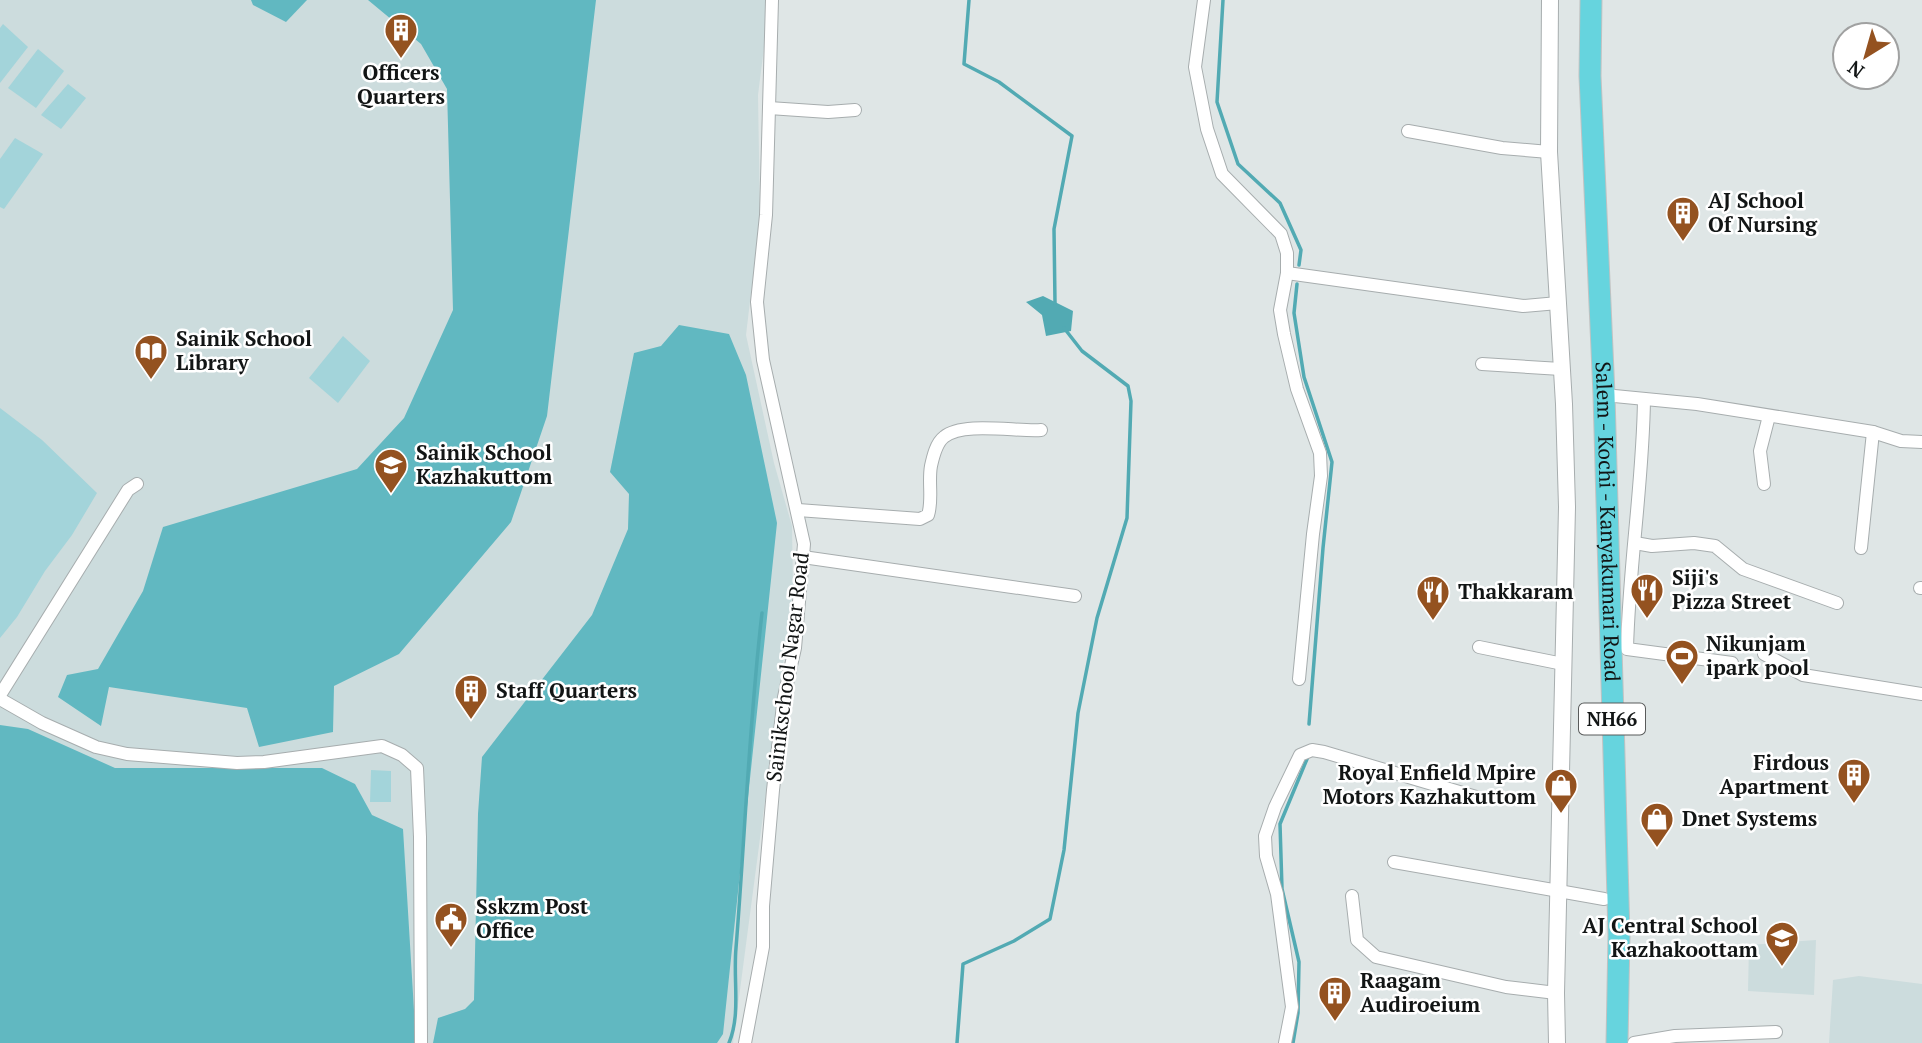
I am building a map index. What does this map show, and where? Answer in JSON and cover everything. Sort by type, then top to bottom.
[{"type":"highway","name":"Salem - Kochi - Kanyakumari Road","points":[[1591,0],[1590,76],[1604,395],[1619,935],[1617,1043]]},
{"type":"street","name":"Sainikschool Nagar Road","points":[[745,1043],[763,947],[763,906],[773,790],[784,697],[795,648],[804,544],[763,360],[757,302],[766,215],[772,0]]},
{"type":"street","points":[[1204,0],[1195,67],[1207,129],[1222,174],[1281,234],[1287,254],[1287,273],[1280,310],[1297,389],[1320,453],[1321,476],[1299,679]]},
{"type":"street","points":[[1550,0],[1549,152],[1567,507],[1557,1043]]},
{"type":"street","points":[[769,108],[828,112],[855,110]]},
{"type":"street","points":[[1408,131],[1502,148],[1549,152]]},
{"type":"street","points":[[1287,273],[1523,306],[1558,303]]},
{"type":"street","points":[[1482,364],[1561,369]]},
{"type":"street","points":[[1604,395],[1697,404],[1873,432],[1901,441],[1922,442]]},
{"type":"street","points":[[1644,399],[1643,450],[1627,649],[1732,663]]},
{"type":"street","points":[[1764,484],[1760,451],[1769,416]]},
{"type":"street","points":[[798,510],[920,519],[928,515],[930,509],[930,469],[936,448],[944,436],[957,430],[1041,430]]},
{"type":"street","points":[[1861,548],[1873,432]]},
{"type":"street","points":[[137,484],[128,490],[0,697],[42,723],[96,747],[127,754],[237,763],[264,762],[382,746],[402,755],[417,768],[421,1043]]},
{"type":"street","points":[[1635,543],[1652,546],[1694,543],[1715,547],[1743,569],[1837,603]]},
{"type":"street","points":[[803,557],[1075,596]]},
{"type":"street","points":[[1479,648],[1563,664]]},
{"type":"street","points":[[1763,654],[1803,675],[1922,694]]},
{"type":"street","points":[[1285,1043],[1292,1007],[1277,894],[1266,856],[1265,836],[1275,807],[1300,755],[1312,750],[1324,751],[1483,799]]},
{"type":"street","points":[[1394,862],[1604,899]]},
{"type":"street","points":[[1352,896],[1357,940],[1376,957],[1506,987],[1556,993]]},
{"type":"street","points":[[1634,1043],[1675,1035],[1776,1032]]},
{"type":"shaded area","name":"Sainik School Kazhakuttom","points":[[0,0],[770,0],[758,95],[760,217],[746,335],[774,463],[792,526],[793,588],[733,1043],[0,1043]]},
{"type":"shaded area","points":[[251,0],[307,0],[286,22],[253,5]]},
{"type":"shaded area","points":[[368,0],[596,0],[547,416],[511,522],[399,654],[334,686],[333,732],[259,747],[247,708],[109,687],[101,726],[58,697],[67,675],[98,669],[143,591],[163,527],[357,469],[404,418],[453,310],[447,89],[421,44]]},
{"type":"shaded area","points":[[3,24],[28,47],[0,83],[0,28]]},
{"type":"shaded area","points":[[38,49],[64,71],[36,108],[8,88]]},
{"type":"shaded area","points":[[68,84],[86,98],[61,129],[41,115]]},
{"type":"shaded area","points":[[15,138],[43,154],[4,209],[0,207],[0,159]]},
{"type":"shaded area","points":[[1043,296],[1073,311],[1071,331],[1046,336],[1042,315],[1026,302]]},
{"type":"shaded area","points":[[679,325],[729,334],[746,375],[777,523],[723,1034],[717,1043],[433,1043],[438,1018],[465,1009],[474,1000],[478,814],[482,757],[592,615],[628,529],[629,494],[610,472],[634,353],[661,346]]},
{"type":"shaded area","points":[[343,336],[370,361],[338,403],[309,378]]},
{"type":"shaded area","points":[[0,408],[42,440],[97,493],[72,535],[0,638]]},
{"type":"shaded area","points":[[0,725],[28,729],[115,768],[322,768],[355,784],[372,815],[403,829],[416,1043],[0,1043]]},
{"type":"shaded area","points":[[371,770],[391,771],[391,802],[370,802]]},
{"type":"shaded area","name":"AJ Central School Kazhakoottam","points":[[1816,940],[1814,995],[1748,991],[1749,945]]},
{"type":"shaded area","points":[[1859,976],[1922,984],[1922,1043],[1829,1043],[1833,980]]},
{"type":"waterway","points":[[969,0],[964,64],[999,82],[1072,136],[1054,229],[1055,303]]},
{"type":"waterway","points":[[1223,0],[1217,102],[1238,164],[1280,203],[1301,250],[1299,265]]},
{"type":"waterway","points":[[1297,284],[1294,313],[1304,377],[1332,462],[1309,724]]},
{"type":"waterway","points":[[957,1043],[963,964],[1014,941],[1050,919],[1064,850],[1078,713],[1097,618],[1127,518],[1131,401],[1128,386],[1082,351],[1064,328]]},
{"type":"waterway","points":[[729,1043],[736,1009],[735,960],[750,738],[762,613]]},
{"type":"waterway","points":[[1293,1043],[1298,1013],[1299,962],[1282,889],[1280,824],[1307,759]]},
{"type":"place","name":"Officers Quarters","points":[[401,60]]},
{"type":"place","name":"AJ School Of Nursing","points":[[1683,243]]},
{"type":"place","name":"Sainik School Library","points":[[151,381]]},
{"type":"place","name":"Sainik School Kazhakuttom","points":[[391,495]]},
{"type":"place","name":"Siji's Pizza Street","points":[[1647,620]]},
{"type":"place","name":"Thakkaram","points":[[1433,622]]},
{"type":"place","name":"Nikunjam ipark pool","points":[[1682,686]]},
{"type":"place","name":"Staff Quarters","points":[[471,721]]},
{"type":"place","name":"Firdous Apartment","points":[[1854,805]]},
{"type":"place","name":"Royal Enfield Mpire Motors Kazhakuttom","points":[[1561,815]]},
{"type":"place","name":"Dnet Systems","points":[[1657,849]]},
{"type":"place","name":"Sskzm Post Office","points":[[451,949]]},
{"type":"place","name":"AJ Central School Kazhakoottam","points":[[1782,968]]},
{"type":"place","name":"Raagam Audiroeium","points":[[1335,1023]]}]
